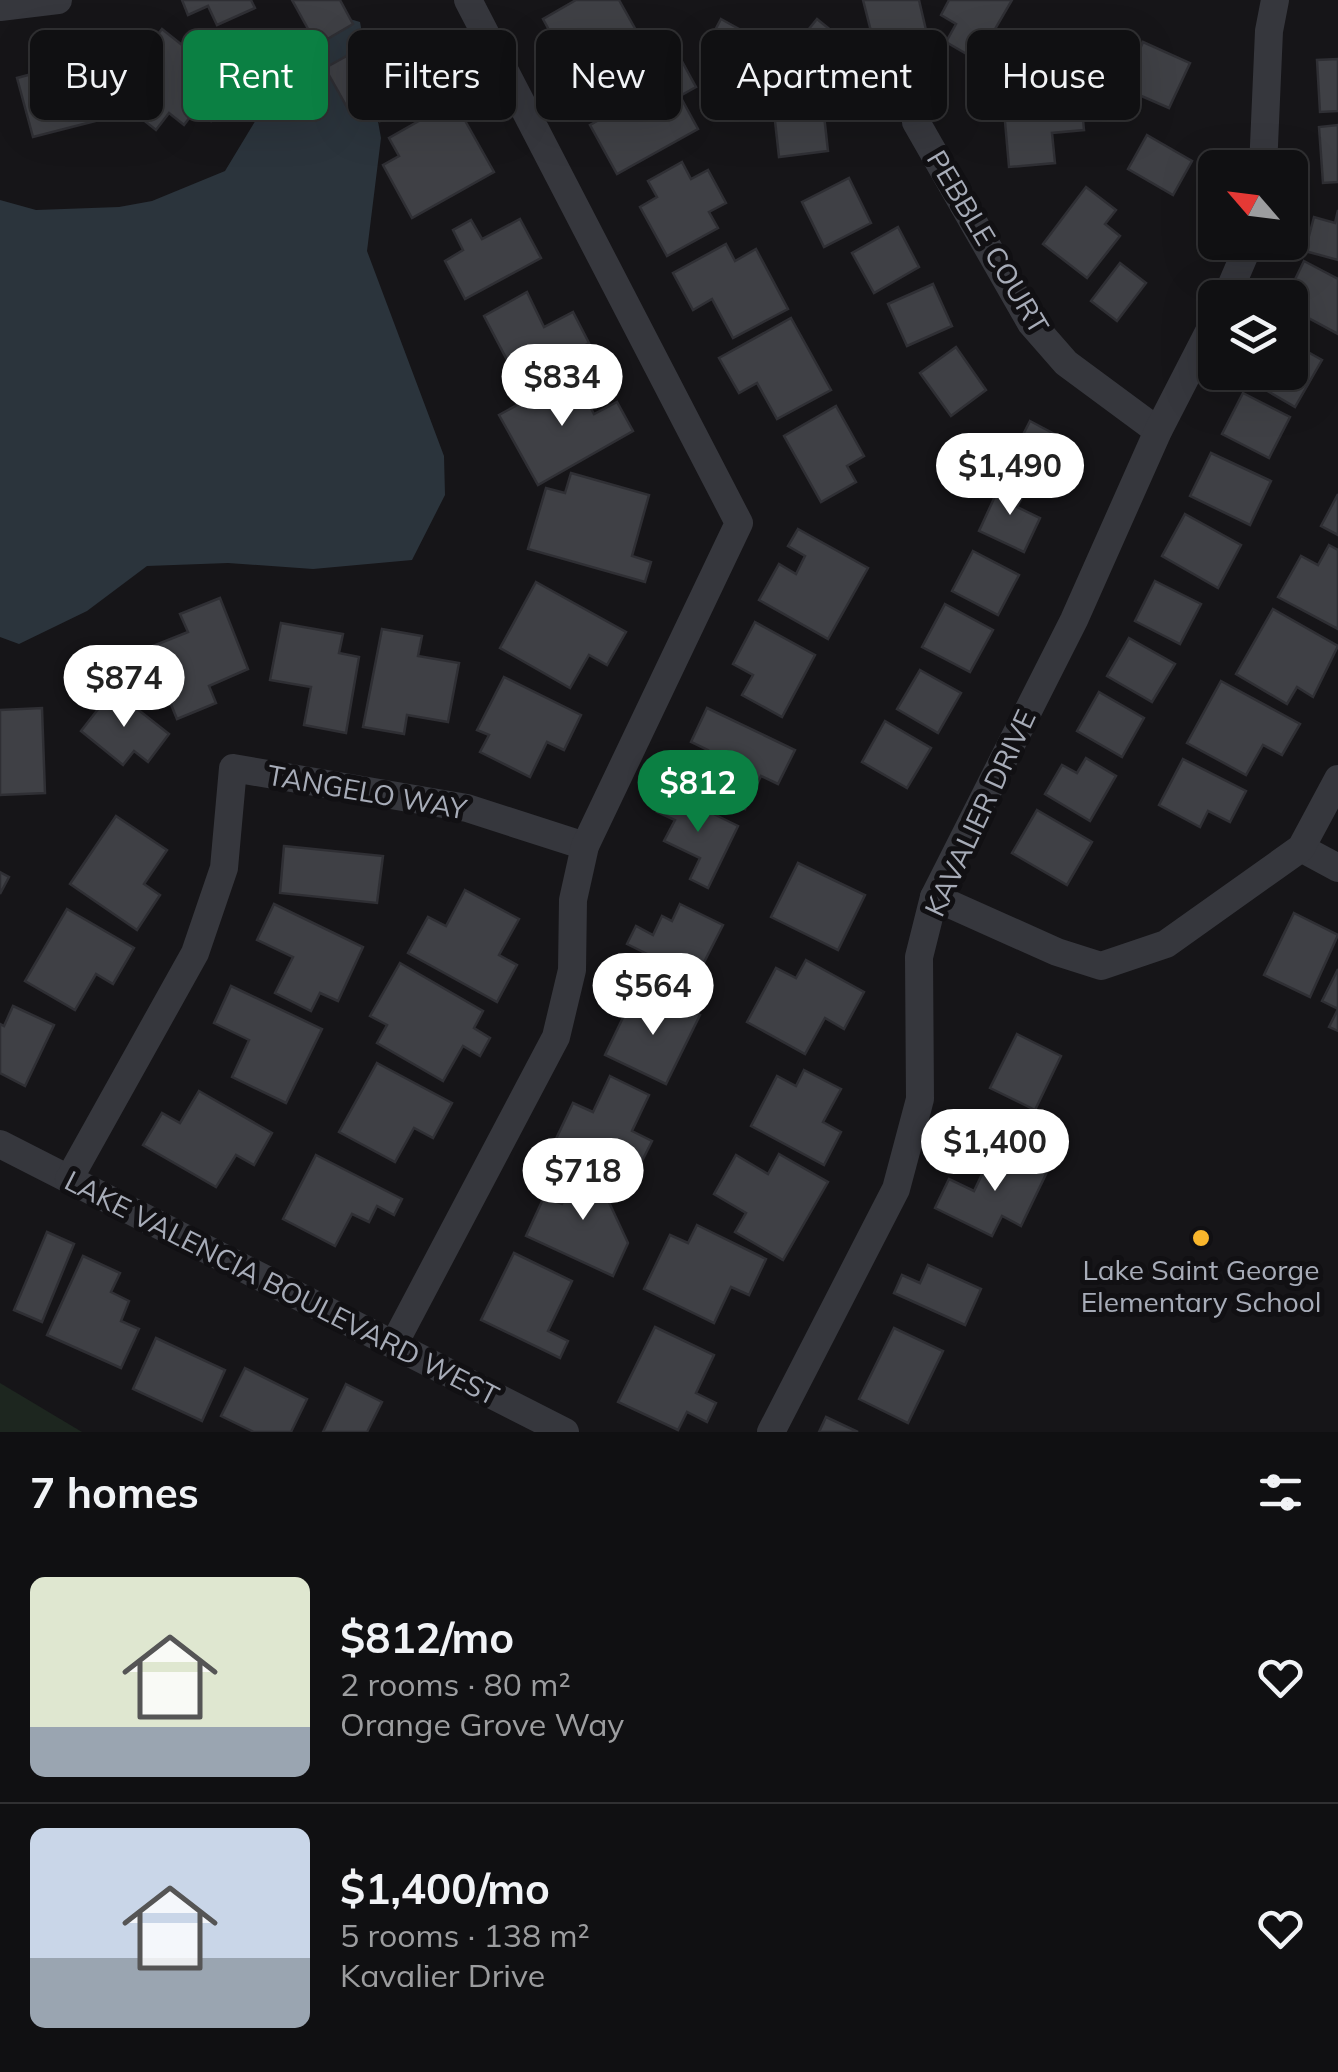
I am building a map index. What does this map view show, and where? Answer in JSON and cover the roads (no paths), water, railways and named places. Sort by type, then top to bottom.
[{"type":"street","points":[[0,6],[58,0]]},
{"type":"street","points":[[394,1344],[556,1036],[572,970],[574,900],[585,846],[739,524],[468,0]]},
{"type":"street","points":[[1264,150],[1268,31],[1275,0]]},
{"type":"street","name":"PEBBLE COURT","points":[[916,122],[1031,323],[1066,363],[1158,431]]},
{"type":"street","name":"KAVALIER DRIVE","points":[[770,1432],[896,1189],[920,1099],[919,957],[934,897],[1074,620],[1158,431],[1198,353]]},
{"type":"street","name":"TANGELO WAY","points":[[69,1179],[195,953],[224,868],[234,768],[466,808],[585,846]]},
{"type":"street","points":[[934,897],[1057,952],[1102,966],[1166,944],[1301,848],[1338,779]]},
{"type":"street","points":[[1301,848],[1338,868]]},
{"type":"street","name":"LAKE VALENCIA BOULEVARD WEST","points":[[0,1144],[565,1432]]},
{"type":"place","name":"Lake Saint George Elementary School","points":[[1201,1238]]}]
